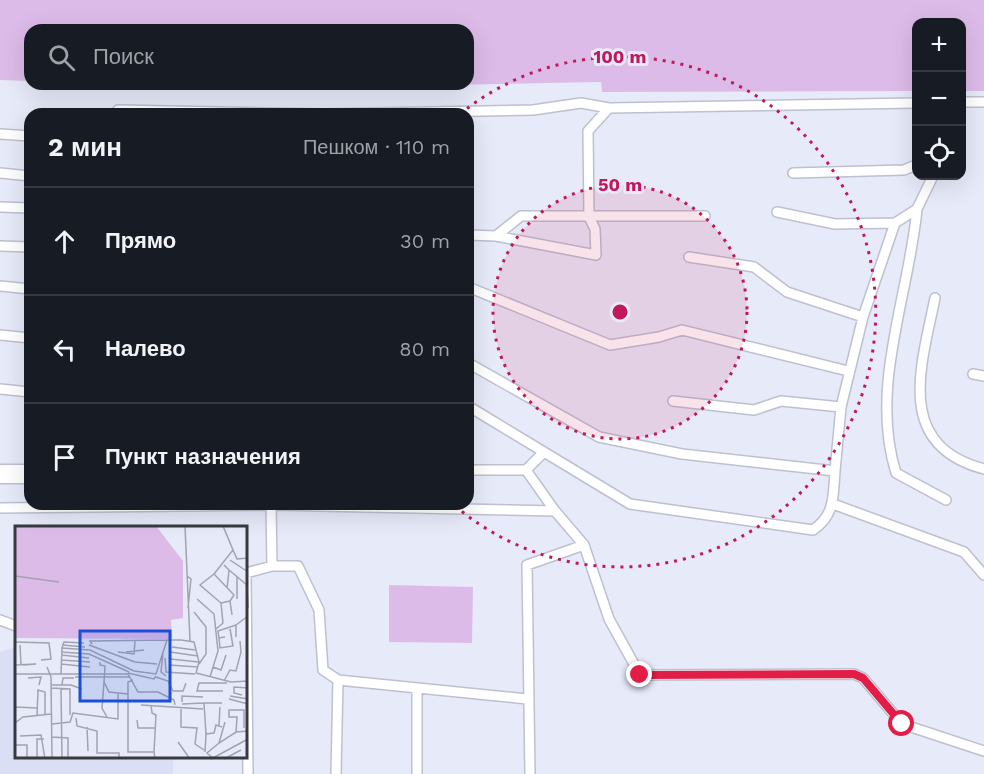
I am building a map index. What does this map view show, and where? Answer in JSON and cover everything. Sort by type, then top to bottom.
[{"type":"street","points":[[0,474],[24,474]]},
{"type":"lane","points":[[966,102],[984,102]]},
{"type":"lane","points":[[474,111],[533,110],[581,103],[609,108],[912,103]]},
{"type":"lane","points":[[474,235],[496,236],[596,255],[595,229],[589,217],[588,131],[609,108]]},
{"type":"lane","points":[[0,134],[24,136]]},
{"type":"lane","points":[[793,173],[904,170],[912,167]]},
{"type":"lane","points":[[0,173],[24,175]]},
{"type":"lane","points":[[931,180],[917,209],[914,242],[897,318],[887,403],[888,448],[896,473],[946,500]]},
{"type":"lane","points":[[0,207],[24,208]]},
{"type":"lane","points":[[777,212],[835,224],[895,223],[917,209]]},
{"type":"lane","points":[[496,236],[521,216],[705,216]]},
{"type":"lane","points":[[474,410],[630,504],[813,530],[825,522],[833,504],[841,407],[848,371],[863,317],[895,223]]},
{"type":"lane","points":[[0,246],[24,247]]},
{"type":"lane","points":[[689,257],[754,267],[787,292],[863,317]]},
{"type":"lane","points":[[0,286],[24,288]]},
{"type":"lane","points":[[474,289],[610,345],[659,337],[682,330],[848,371]]},
{"type":"lane","points":[[935,298],[924,353],[920,404],[929,434],[946,454],[984,469]]},
{"type":"lane","points":[[0,335],[24,337]]},
{"type":"lane","points":[[474,366],[599,437],[682,454],[835,471]]},
{"type":"lane","points":[[973,374],[984,376]]},
{"type":"lane","points":[[0,389],[24,391]]},
{"type":"lane","points":[[673,401],[754,410],[781,401],[841,407]]},
{"type":"lane","points":[[474,470],[526,470],[544,452]]},
{"type":"lane","points":[[526,470],[555,511],[584,545],[609,620],[640,675],[854,674],[863,678],[902,724],[984,751]]},
{"type":"lane","points":[[833,504],[964,552],[984,575]]},
{"type":"lane","points":[[0,508],[24,508]]},
{"type":"lane","points":[[474,509],[555,511]]},
{"type":"lane","points":[[271,510],[272,566]]},
{"type":"lane","points":[[530,774],[527,699],[527,565],[584,545]]},
{"type":"lane","points":[[248,572],[272,566],[298,566],[319,610],[323,670],[338,680],[527,699]]},
{"type":"lane","points":[[0,620],[15,626]]},
{"type":"lane","points":[[336,774],[338,680]]},
{"type":"lane","points":[[417,688],[417,774]]},
{"type":"lane","points":[[248,759],[248,774]]},
{"type":"shaded area","points":[[0,0],[984,0],[984,91],[966,91],[966,18],[912,18],[912,91],[602,92],[601,82],[474,85],[474,24],[24,24],[24,81],[0,80]]},
{"type":"shaded area","points":[[389,585],[473,587],[472,643],[389,642]]},
{"type":"shaded area","points":[[15,647],[15,759],[173,759],[173,774],[0,774],[0,652]]},
{"type":"route","points":[[640,675],[854,674],[863,678],[902,724]]}]
